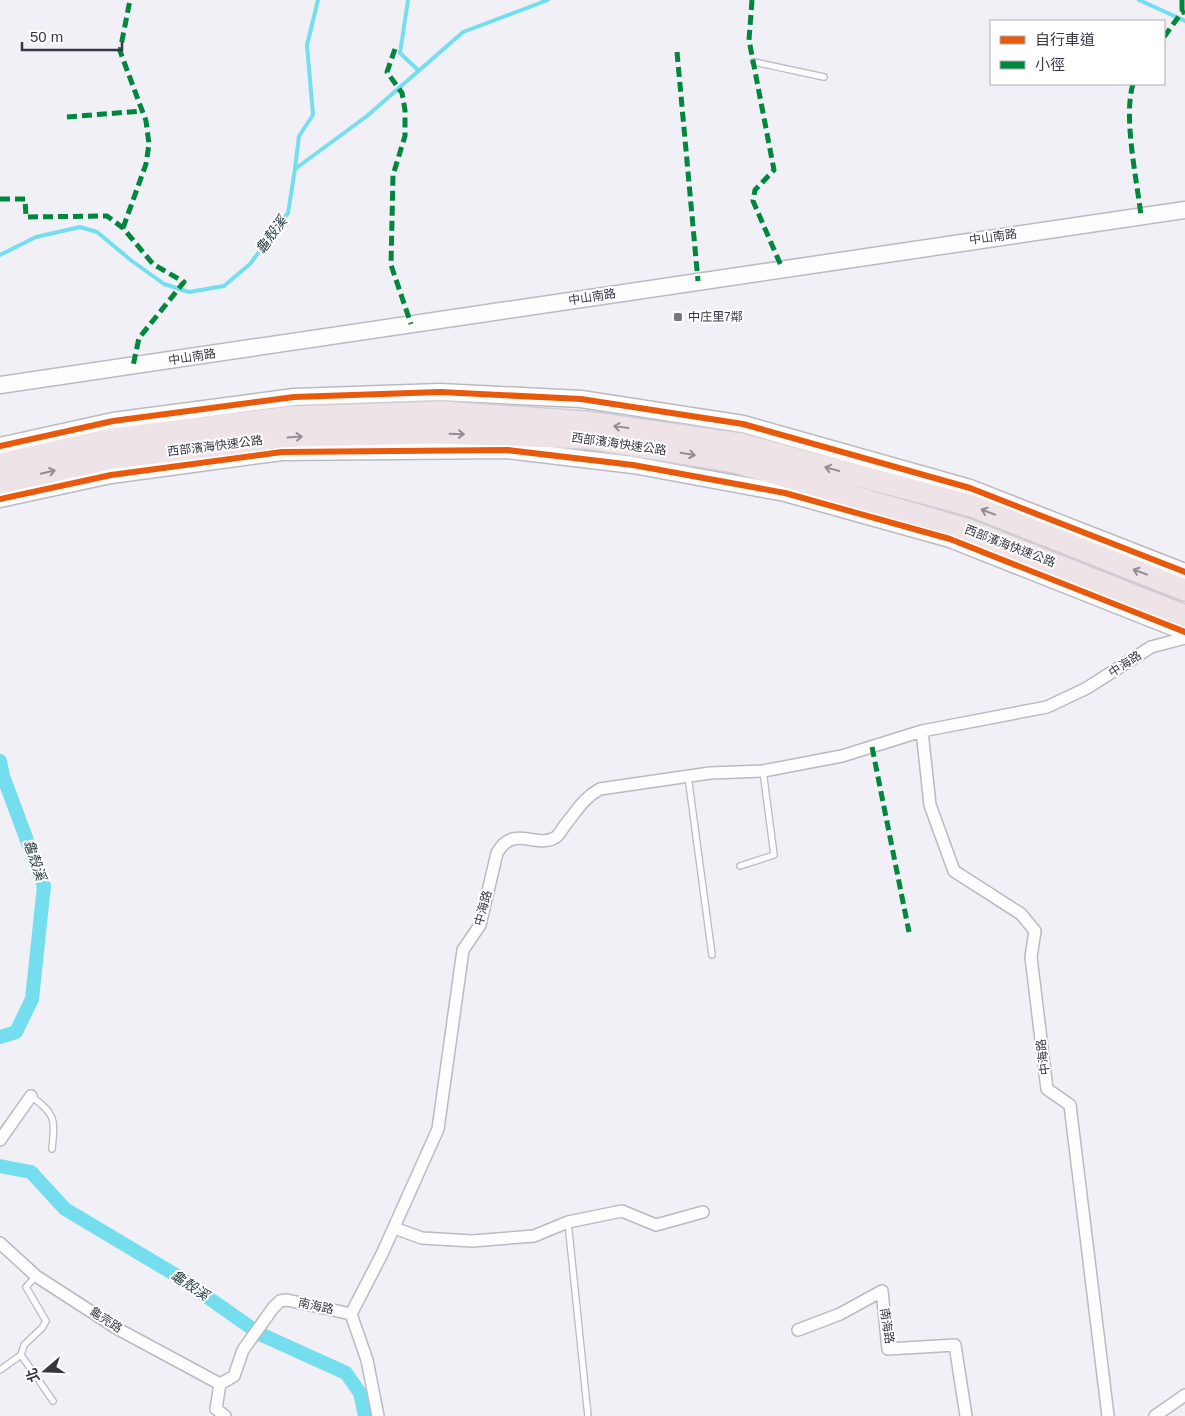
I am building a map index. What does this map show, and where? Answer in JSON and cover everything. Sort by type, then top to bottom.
[{"type":"highway","name":"西部濱海快速公路","points":[[0,464],[111,439],[292,417],[443,412],[586,422],[740,444],[972,506],[1185,590]]},
{"type":"highway","name":"西部濱海快速公路","points":[[0,483],[113,458],[295,436],[439,433],[587,438],[736,462],[956,526],[1185,616]]},
{"type":"street","name":"中山南路","points":[[0,385],[1185,210]]},
{"type":"street","points":[[0,446],[113,421],[294,397],[440,392],[581,399],[742,424],[970,488],[1185,572]]},
{"type":"street","points":[[0,499],[111,475],[282,452],[508,450],[633,465],[785,493],[950,539],[1185,632]]},
{"type":"street","name":"中海路","points":[[351,1314],[394,1228],[438,1129],[462,950],[480,925],[497,853],[502,844],[514,838],[546,839],[556,837],[585,799],[600,789],[688,776],[763,771],[842,756],[922,731],[1047,707],[1087,688],[1151,647],[1185,638]]},
{"type":"street","name":"中海路","points":[[922,731],[930,805],[954,871],[1021,914],[1035,931],[1031,957],[1047,1089],[1070,1105],[1108,1416]]},
{"type":"street","points":[[0,1140],[31,1096]]},
{"type":"street","points":[[394,1228],[422,1238],[472,1241],[534,1236],[568,1222],[622,1211],[656,1225],[703,1212]]},
{"type":"street","name":"龜壳路","points":[[0,1243],[36,1276],[118,1329],[220,1384]]},
{"type":"street","name":"南海路","points":[[798,1330],[840,1314],[882,1291],[888,1349],[954,1345],[966,1416]]},
{"type":"street","name":"南海路","points":[[220,1384],[234,1376],[243,1350],[273,1308],[280,1302],[287,1300],[351,1314],[367,1360],[378,1416]]},
{"type":"street","points":[[220,1384],[216,1410],[225,1416]]},
{"type":"street","points":[[1155,1416],[1185,1395]]},
{"type":"lane","points":[[754,62],[824,77]]},
{"type":"lane","points":[[740,866],[774,855],[763,771]]},
{"type":"lane","points":[[688,776],[712,955]]},
{"type":"lane","points":[[31,1096],[50,1112],[54,1126],[52,1149]]},
{"type":"lane","points":[[568,1222],[588,1416]]},
{"type":"lane","points":[[0,1370],[21,1355],[24,1345],[42,1328],[46,1321],[26,1287],[36,1276]]},
{"type":"lane","points":[[21,1355],[53,1401]]},
{"type":"waterway","points":[[295,169],[299,136],[313,115],[307,45],[318,0]]},
{"type":"waterway","points":[[408,0],[400,53],[418,70]]},
{"type":"waterway","name":"龜殼溪","points":[[0,255],[36,237],[80,227],[97,232],[164,284],[189,292],[224,286],[250,264],[288,213],[295,169],[367,116],[463,32],[548,0]]},
{"type":"waterway","points":[[1139,0],[1185,21]]},
{"type":"waterway","name":"龜殼溪","points":[[0,761],[3,776],[44,886],[32,999],[16,1032],[0,1037]]},
{"type":"waterway","name":"龜殼溪","points":[[0,1166],[31,1172],[65,1209],[179,1277],[260,1334],[346,1373],[360,1393],[365,1416]]},
{"type":"marked path","points":[[123,228],[146,164],[149,144],[146,121],[120,51],[130,0]]},
{"type":"marked path","points":[[752,0],[749,40],[774,170],[755,190],[753,201],[782,268]]},
{"type":"marked path","points":[[1182,0],[1182,12]]},
{"type":"marked path","points":[[1165,36],[1182,12],[1185,13]]},
{"type":"marked path","points":[[395,49],[387,72],[402,93],[405,110],[405,136],[393,175],[391,265],[411,324]]},
{"type":"marked path","points":[[677,52],[698,281]]},
{"type":"marked path","points":[[1133,85],[1129,113],[1130,131],[1141,216]]},
{"type":"marked path","points":[[67,117],[142,111]]},
{"type":"marked path","points":[[0,199],[25,199],[26,217],[107,216],[123,228],[153,264],[184,282],[139,338],[133,366]]},
{"type":"marked path","points":[[872,747],[909,932]]},
{"type":"cycle path","points":[[0,446],[113,421],[294,397],[440,392],[581,399],[743,424],[970,488],[1185,572]]},
{"type":"cycle path","points":[[0,499],[111,475],[282,452],[507,450],[633,465],[785,493],[950,539],[1185,632]]},
{"type":"place","name":"中庄里7鄰","points":[[678,317]]}]
